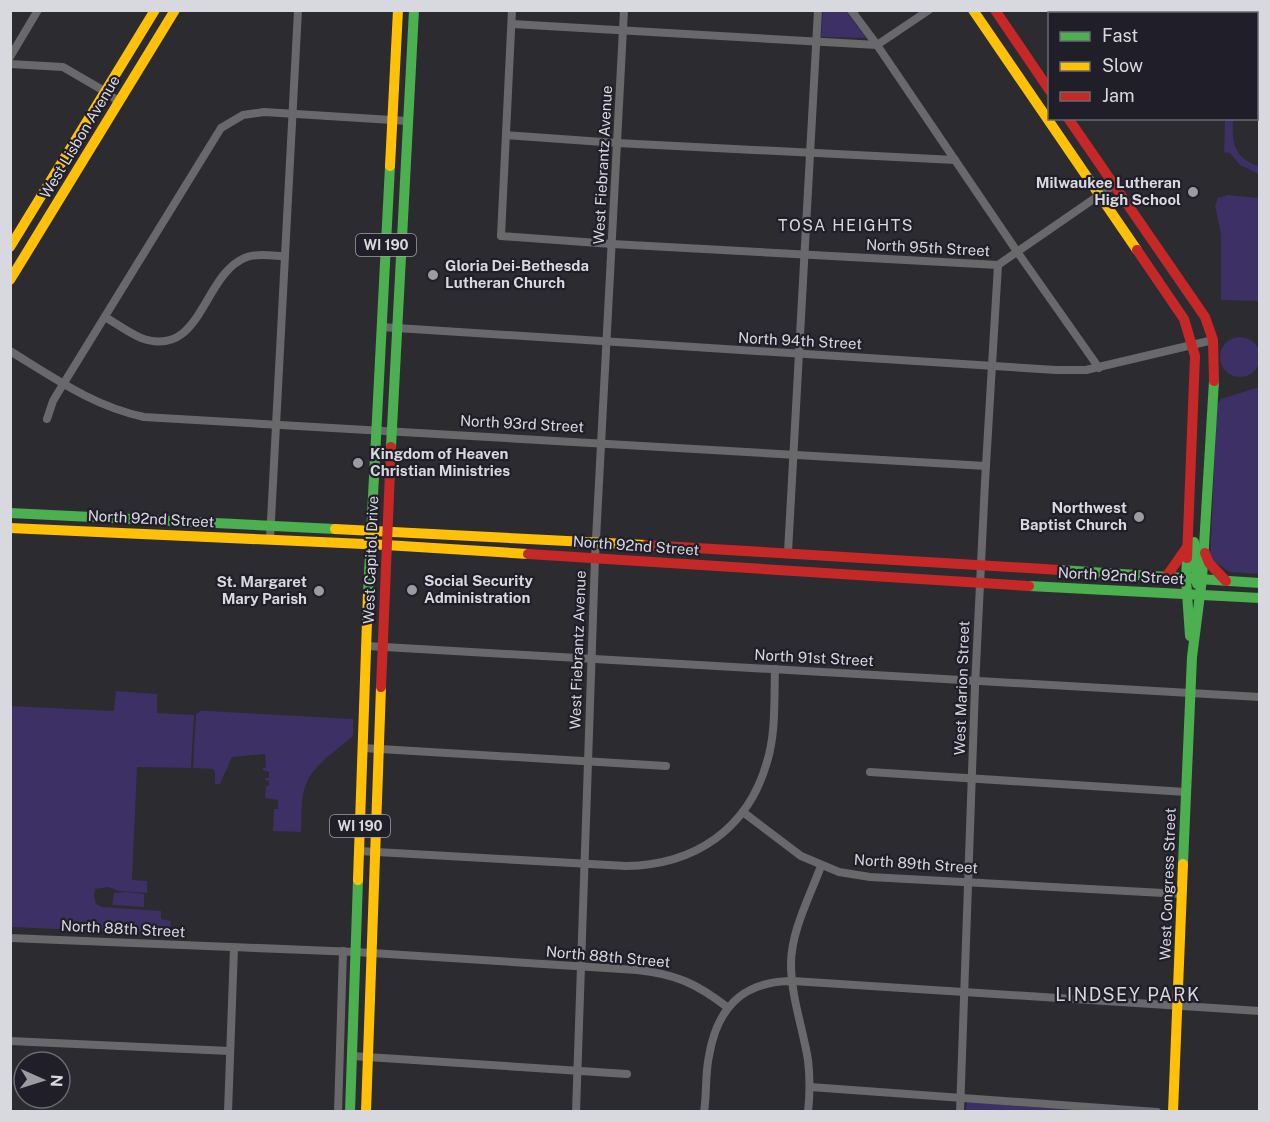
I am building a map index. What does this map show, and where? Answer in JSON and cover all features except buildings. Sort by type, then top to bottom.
[{"type":"main road","name":"West Lisbon Avenue","points":[[10,247],[155,10]]},
{"type":"main road","name":"West Lisbon Avenue","points":[[10,280],[175,10]]},
{"type":"main road","name":"West Capitol Drive","points":[[379,532],[373,491],[398,10]]},
{"type":"main road","name":"West Capitol Drive","points":[[350,1112],[367,646],[392,430],[414,10]]},
{"type":"main road","points":[[973,10],[1184,319],[1194,344]]},
{"type":"main road","points":[[995,10],[1048,88]]},
{"type":"main road","name":"West Congress Street","points":[[1069,120],[1205,317],[1213,340],[1215,365],[1204,552],[1187,595],[1192,657]]},
{"type":"main road","name":"West Congress Street","points":[[1173,1112],[1190,693],[1200,595],[1188,547],[1196,362],[1194,344]]},
{"type":"main road","name":"North 92nd Street","points":[[10,513],[788,552],[1260,583]]},
{"type":"main road","points":[[1189,526],[1194,542],[1195,579]]},
{"type":"main road","name":"North 92nd Street","points":[[10,528],[270,539],[1260,598]]},
{"type":"main road","name":"West Capitol Drive","points":[[366,1112],[383,608],[377,545]]},
{"type":"main road","points":[[1166,577],[1188,547]]},
{"type":"main road","points":[[1204,552],[1209,563],[1226,581]]},
{"type":"street","points":[[10,57],[38,10]]},
{"type":"street","points":[[270,539],[298,10]]},
{"type":"street","points":[[512,10],[506,135],[617,143],[955,160]]},
{"type":"street","name":"West Fiebrantz Avenue","points":[[576,1112],[595,558],[624,10]]},
{"type":"street","points":[[788,552],[818,10]]},
{"type":"street","points":[[851,10],[1099,368]]},
{"type":"street","points":[[512,24],[877,45],[929,10]]},
{"type":"street","points":[[10,64],[63,67],[119,102]]},
{"type":"street","points":[[47,419],[53,401],[63,384],[221,128],[243,115],[264,112],[408,121]]},
{"type":"street","name":"North 95th Street","points":[[506,135],[501,236],[998,265],[1114,185]]},
{"type":"street","points":[[105,317],[141,338],[161,341],[172,339],[190,328],[229,267],[249,256],[284,256]]},
{"type":"street","name":"West Marion Street","points":[[960,1112],[975,680],[998,265]]},
{"type":"street","name":"North 94th Street","points":[[381,327],[1056,370],[1099,368],[1213,340]]},
{"type":"street","name":"North 93rd Street","points":[[10,351],[63,384],[108,406],[144,417],[986,466]]},
{"type":"street","name":"North 91st Street","points":[[367,646],[1260,697]]},
{"type":"street","points":[[359,851],[644,866],[669,862],[690,854],[727,830],[743,813],[759,786],[768,761],[772,737],[775,669]]},
{"type":"street","points":[[363,748],[666,766]]},
{"type":"street","points":[[870,772],[1186,792]]},
{"type":"street","name":"North 89th Street","points":[[743,813],[801,856],[839,872],[870,877],[1182,894]]},
{"type":"street","points":[[808,1112],[810,1087],[808,1063],[793,981],[792,947],[821,866]]},
{"type":"street","name":"North 88th Street","points":[[10,938],[343,951],[646,971],[677,977],[703,989],[727,1007]]},
{"type":"street","points":[[228,1112],[234,948]]},
{"type":"street","points":[[338,1112],[343,951]]},
{"type":"street","points":[[704,1112],[708,1058],[714,1029],[727,1007],[743,993],[766,983],[793,981],[1260,1011]]},
{"type":"street","points":[[10,1041],[230,1051]]},
{"type":"street","points":[[352,1056],[627,1074]]},
{"type":"street","points":[[810,1087],[1157,1112]]},
{"type":"shaded area","points":[[845,10],[866,38],[821,37],[823,11]]},
{"type":"shaded area","points":[[1225,120],[1233,120],[1236,148],[1244,159],[1259,166],[1259,174],[1240,165],[1230,153],[1224,152]]},
{"type":"shaded area","points":[[1228,195],[1259,198],[1259,301],[1221,300],[1221,234],[1215,206],[1218,198]]},
{"type":"shaded area","points":[[1240,337],[1248,338],[1254,343],[1259,349],[1259,365],[1254,371],[1248,376],[1240,377],[1232,376],[1226,371],[1221,365],[1220,357],[1221,349],[1226,343],[1232,338]]},
{"type":"shaded area","points":[[1259,387],[1259,574],[1230,572],[1210,559],[1217,404],[1221,399]]},
{"type":"shaded area","points":[[116,691],[157,694],[157,713],[194,715],[191,768],[137,767],[132,880],[147,881],[147,893],[119,891],[108,887],[95,889],[94,896],[96,904],[102,907],[161,911],[161,919],[171,921],[170,934],[11,927],[11,706],[114,711]]},
{"type":"shaded area","points":[[201,711],[353,719],[353,736],[314,770],[306,784],[302,802],[301,832],[273,831],[274,809],[278,809],[278,800],[265,798],[269,781],[265,778],[269,778],[269,772],[263,770],[266,768],[265,754],[232,757],[220,784],[215,784],[213,769],[193,768],[196,714]]},
{"type":"shaded area","points":[[114,893],[144,894],[144,907],[112,905]]},
{"type":"shaded area","points":[[967,1102],[1086,1111],[966,1112]]},
{"type":"traffic: fast","points":[[391,447],[414,10]]},
{"type":"traffic: fast","points":[[368,593],[390,166]]},
{"type":"traffic: fast","points":[[1183,864],[1192,657],[1202,579],[1214,381]]},
{"type":"traffic: fast","points":[[10,513],[335,529]]},
{"type":"traffic: fast","points":[[1194,542],[1197,584]]},
{"type":"traffic: fast","points":[[1187,558],[1186,579],[1190,636]]},
{"type":"traffic: fast","points":[[1060,570],[1260,583]]},
{"type":"traffic: fast","points":[[1029,586],[1260,598]]},
{"type":"traffic: fast","points":[[350,1112],[358,880]]},
{"type":"traffic: slow","points":[[10,247],[155,10]]},
{"type":"traffic: slow","points":[[10,280],[175,10]]},
{"type":"traffic: slow","points":[[390,166],[398,10]]},
{"type":"traffic: slow","points":[[973,10],[1048,120]]},
{"type":"traffic: slow","points":[[1048,120],[1137,250]]},
{"type":"traffic: slow","points":[[10,528],[386,545],[528,554]]},
{"type":"traffic: slow","points":[[335,529],[646,545]]},
{"type":"traffic: slow","points":[[358,880],[368,593]]},
{"type":"traffic: slow","points":[[366,1112],[381,687]]},
{"type":"traffic: slow","points":[[1173,1112],[1183,864]]},
{"type":"traffic: jam","points":[[995,10],[1048,88]]},
{"type":"traffic: jam","points":[[1069,120],[1205,317],[1213,340],[1214,381]]},
{"type":"traffic: jam","points":[[1137,250],[1184,319],[1195,356],[1187,558]]},
{"type":"traffic: jam","points":[[381,687],[391,447]]},
{"type":"traffic: jam","points":[[646,545],[1060,570]]},
{"type":"traffic: jam","points":[[1166,577],[1187,547]]},
{"type":"traffic: jam","points":[[1205,553],[1209,563],[1226,581]]},
{"type":"traffic: jam","points":[[528,554],[1029,586]]},
{"type":"place","name":"Milwaukee Lutheran High School","points":[[1193,192]]},
{"type":"place","name":"Gloria Dei-Bethesda Lutheran Church","points":[[433,275]]},
{"type":"place","name":"Kingdom of Heaven Christian Ministries","points":[[358,463]]},
{"type":"place","name":"Northwest Baptist Church","points":[[1139,517]]},
{"type":"place","name":"Social Security Administration","points":[[412,590]]},
{"type":"place","name":"St. Margaret Mary Parish","points":[[319,591]]},
{"type":"district","name":"TOSA HEIGHTS","points":[[846,225]]},
{"type":"district","name":"LINDSEY PARK","points":[[1128,995]]}]
